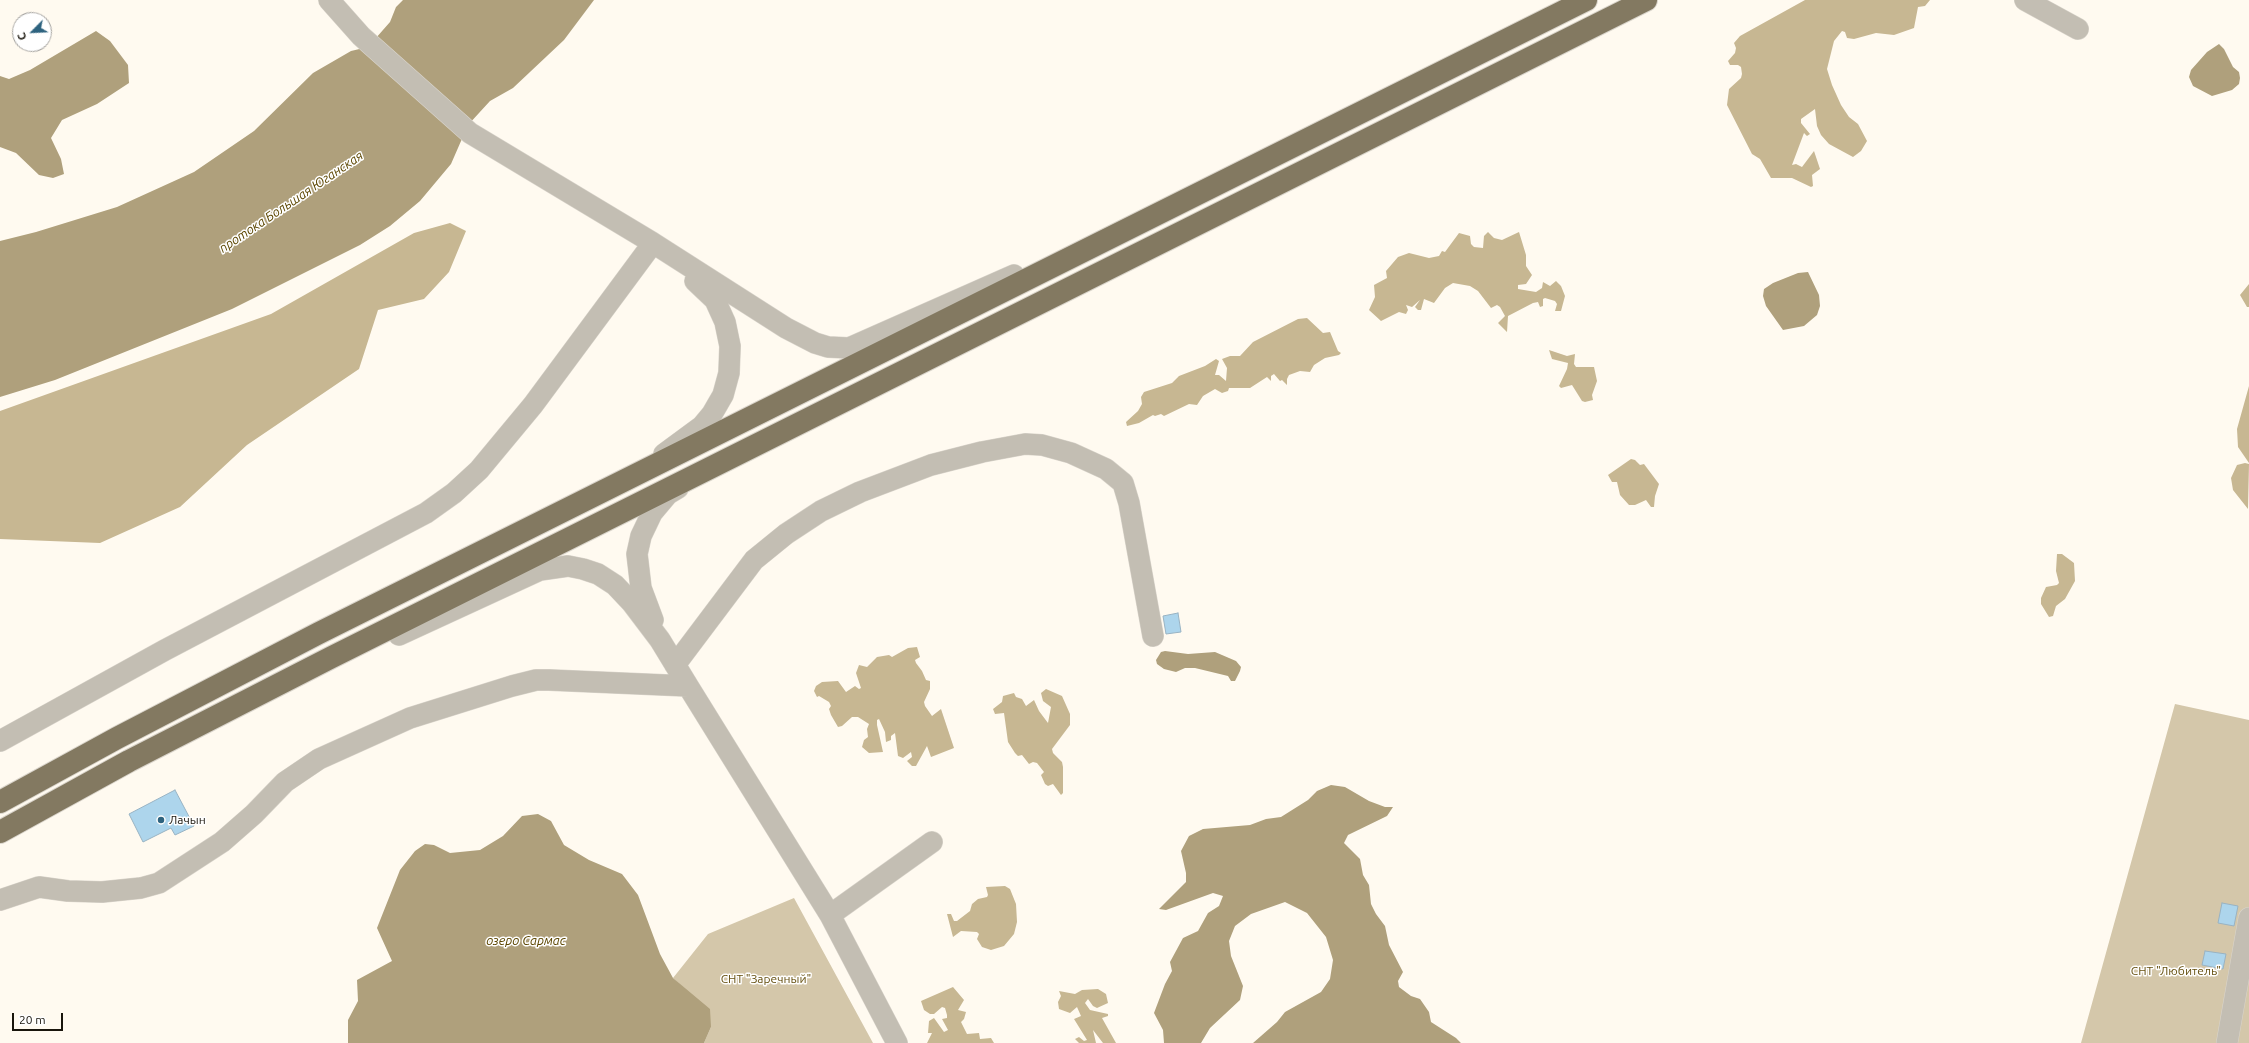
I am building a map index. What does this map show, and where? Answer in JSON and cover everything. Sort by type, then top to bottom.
[{"type":"highway","points":[[0,802],[117,738],[319,633],[1586,0]]},
{"type":"highway","points":[[0,832],[129,760],[332,657],[1646,0]]},
{"type":"street","points":[[329,0],[361,36],[470,133],[661,249],[786,328],[828,348],[849,348],[937,308],[1148,220]]},
{"type":"street","points":[[2025,0],[2078,29]]},
{"type":"street","points":[[631,478],[702,426],[712,414],[723,395],[729,373],[730,346],[725,322],[715,300],[661,249]]},
{"type":"street","points":[[0,741],[164,650],[426,513],[454,493],[479,470],[661,249]]},
{"type":"street","points":[[675,664],[754,560],[786,534],[821,511],[860,492],[932,465],[982,452],[1025,444],[1042,445],[1071,453],[1106,469],[1123,483],[1129,503],[1153,636]]},
{"type":"street","points":[[660,640],[641,588],[637,554],[641,536],[652,513],[660,503],[698,473]]},
{"type":"street","points":[[332,657],[397,636],[540,570],[561,567],[583,569],[598,574],[615,585],[632,603],[660,640],[830,915],[897,1043]]},
{"type":"street","points":[[0,900],[39,887],[68,891],[102,892],[141,888],[159,883],[222,842],[249,819],[285,782],[319,759],[410,718],[518,684],[549,680],[688,686]]},
{"type":"street","points":[[830,915],[932,842]]},
{"type":"street","points":[[2227,1043],[2249,918]]},
{"type":"green space","name":"СНТ \"Любитель\"","points":[[2175,704],[2249,720],[2249,1043],[2081,1043]]},
{"type":"green space","name":"СНТ \"Заречный\"","points":[[794,898],[873,1043],[704,1043],[711,1027],[690,994],[673,978],[708,934]]},
{"type":"shaded area","points":[[1805,0],[1930,0],[1925,6],[1918,7],[1914,28],[1894,35],[1876,33],[1854,39],[1847,38],[1845,32],[1842,31],[1834,41],[1827,69],[1832,85],[1841,105],[1849,117],[1858,124],[1867,141],[1861,151],[1853,157],[1829,144],[1821,135],[1817,126],[1815,109],[1801,119],[1801,123],[1810,134],[1807,136],[1804,133],[1792,165],[1796,164],[1802,167],[1814,151],[1820,169],[1812,175],[1813,186],[1811,187],[1792,178],[1771,178],[1760,159],[1752,154],[1727,105],[1729,89],[1741,78],[1742,74],[1741,67],[1738,65],[1730,65],[1728,61],[1735,53],[1736,48],[1734,43],[1740,36]]},
{"type":"shaded area","points":[[450,223],[466,231],[449,272],[424,299],[378,310],[359,369],[247,445],[180,507],[100,543],[0,539],[0,411],[271,314],[414,233]]},
{"type":"shaded area","points":[[1488,232],[1494,238],[1502,240],[1519,232],[1526,255],[1526,266],[1532,275],[1526,284],[1518,285],[1518,289],[1536,292],[1542,288],[1543,282],[1550,286],[1556,281],[1561,286],[1565,296],[1561,311],[1555,311],[1557,304],[1555,301],[1545,298],[1543,299],[1543,306],[1540,307],[1538,302],[1533,303],[1508,316],[1507,332],[1498,323],[1505,316],[1500,307],[1497,305],[1491,308],[1478,291],[1470,286],[1453,283],[1445,288],[1434,303],[1424,299],[1421,310],[1418,310],[1415,307],[1420,300],[1412,307],[1406,305],[1408,310],[1406,314],[1399,312],[1381,321],[1369,310],[1375,297],[1374,285],[1387,278],[1386,271],[1398,257],[1409,253],[1429,258],[1439,256],[1442,251],[1445,252],[1459,233],[1470,236],[1471,244],[1474,247],[1483,248],[1484,236]]},
{"type":"shaded area","points":[[2249,284],[2249,307],[2247,307],[2240,295]]},
{"type":"shaded area","points":[[1307,318],[1323,333],[1330,332],[1338,351],[1341,353],[1339,355],[1325,358],[1314,365],[1310,372],[1300,371],[1289,375],[1287,385],[1282,380],[1280,381],[1274,374],[1271,376],[1271,381],[1267,377],[1250,388],[1229,388],[1228,391],[1222,393],[1215,389],[1203,396],[1197,405],[1189,404],[1164,416],[1161,414],[1155,416],[1153,415],[1139,423],[1127,426],[1126,422],[1138,411],[1142,404],[1141,397],[1144,392],[1172,383],[1179,376],[1205,366],[1216,359],[1219,361],[1215,375],[1219,375],[1226,381],[1227,368],[1222,359],[1230,356],[1240,356],[1253,342],[1298,319]]},
{"type":"shaded area","points":[[1549,350],[1567,356],[1575,354],[1574,364],[1576,367],[1594,367],[1597,381],[1592,395],[1593,400],[1585,402],[1582,401],[1572,385],[1561,388],[1559,386],[1567,369],[1568,363],[1552,359]]},
{"type":"shaded area","points":[[2249,386],[2249,463],[2238,447],[2237,429]]},
{"type":"shaded area","points":[[1631,459],[1635,460],[1640,465],[1644,464],[1659,484],[1655,496],[1654,507],[1651,507],[1646,500],[1635,505],[1629,505],[1620,495],[1617,482],[1612,482],[1608,475]]},
{"type":"shaded area","points":[[2245,463],[2249,464],[2248,509],[2233,490],[2231,478],[2237,465]]},
{"type":"shaded area","points":[[2057,554],[2062,554],[2074,563],[2075,581],[2065,599],[2056,606],[2053,616],[2049,617],[2041,604],[2041,598],[2046,587],[2057,585],[2059,583],[2056,571]]},
{"type":"shaded area","points":[[917,647],[920,657],[915,660],[916,663],[926,680],[930,681],[930,689],[924,702],[925,706],[932,716],[941,709],[954,748],[931,757],[927,746],[916,766],[912,766],[907,761],[912,757],[911,752],[903,758],[898,756],[895,733],[891,736],[891,740],[886,742],[885,732],[879,719],[877,720],[877,725],[883,752],[869,753],[862,747],[864,740],[868,737],[867,729],[869,724],[858,717],[852,717],[842,726],[838,727],[831,715],[829,709],[831,706],[829,702],[819,696],[817,697],[814,691],[816,686],[822,682],[838,681],[846,692],[855,686],[859,689],[861,688],[856,673],[859,665],[867,667],[877,657],[889,655],[892,657],[908,648]]},
{"type":"shaded area","points":[[1046,689],[1062,696],[1070,714],[1070,725],[1052,749],[1053,753],[1062,762],[1063,767],[1063,793],[1061,795],[1053,784],[1048,786],[1045,784],[1041,775],[1044,772],[1037,763],[1033,762],[1029,764],[1022,755],[1018,756],[1015,753],[1008,742],[1004,713],[995,714],[993,709],[1002,702],[1003,696],[1014,693],[1016,697],[1022,699],[1026,706],[1034,700],[1039,711],[1048,723],[1051,707],[1043,701],[1041,693]]},
{"type":"shaded area","points":[[1005,886],[1010,889],[1016,904],[1017,922],[1014,934],[1004,946],[991,950],[982,947],[977,939],[979,934],[977,932],[961,931],[953,937],[947,914],[951,914],[954,921],[957,921],[970,911],[972,904],[978,899],[987,897],[986,887]]},
{"type":"shaded area","points":[[953,987],[964,1000],[958,1010],[966,1012],[964,1019],[961,1022],[967,1034],[979,1033],[980,1039],[991,1038],[994,1043],[927,1043],[932,1033],[928,1033],[929,1021],[934,1018],[944,1032],[948,1030],[942,1019],[947,1018],[947,1015],[945,1008],[942,1007],[934,1014],[930,1014],[924,1010],[921,1001]]},
{"type":"shaded area","points":[[1098,989],[1106,994],[1108,1003],[1097,1008],[1093,1006],[1088,999],[1085,1003],[1090,1010],[1108,1014],[1108,1016],[1102,1018],[1116,1043],[1103,1043],[1093,1030],[1096,1043],[1079,1043],[1075,1039],[1079,1037],[1084,1041],[1087,1040],[1074,1019],[1081,1016],[1077,1007],[1070,1013],[1059,1009],[1058,1002],[1061,996],[1059,991],[1075,994],[1082,990]]},
{"type":"water","name":"протока Большая Юганская","points":[[403,0],[594,0],[564,40],[513,88],[490,101],[468,125],[451,164],[420,201],[390,226],[360,245],[232,309],[55,380],[0,397],[0,241],[36,232],[117,207],[194,172],[254,131],[313,73],[351,51],[368,47],[390,22],[396,7]]},
{"type":"water","points":[[96,31],[110,41],[128,65],[129,83],[97,104],[62,120],[51,138],[61,159],[64,174],[53,178],[39,175],[16,153],[0,147],[0,76],[9,79],[30,70]]},
{"type":"water","points":[[2219,44],[2224,49],[2233,67],[2239,72],[2240,78],[2239,84],[2232,90],[2212,96],[2193,86],[2189,77],[2191,70],[2207,52]]},
{"type":"water","points":[[1808,272],[1819,295],[1820,306],[1817,315],[1804,326],[1783,330],[1766,306],[1763,296],[1764,289],[1773,283],[1798,273]]},
{"type":"water","points":[[1165,651],[1188,654],[1215,652],[1236,661],[1241,667],[1235,681],[1231,681],[1228,676],[1195,668],[1185,668],[1176,672],[1164,669],[1157,664],[1156,660],[1161,652]]},
{"type":"water","points":[[1331,785],[1345,787],[1369,801],[1385,807],[1393,807],[1387,816],[1348,835],[1344,843],[1360,859],[1363,875],[1369,885],[1371,904],[1385,926],[1389,945],[1403,972],[1398,981],[1399,987],[1411,996],[1420,999],[1429,1012],[1431,1022],[1456,1038],[1461,1043],[1253,1043],[1277,1022],[1285,1012],[1321,992],[1330,979],[1333,960],[1326,937],[1307,913],[1285,902],[1251,914],[1235,926],[1229,941],[1231,956],[1243,986],[1240,1000],[1210,1028],[1201,1043],[1164,1043],[1163,1030],[1154,1013],[1165,984],[1172,971],[1170,962],[1183,938],[1198,931],[1208,913],[1219,906],[1223,896],[1213,893],[1166,910],[1159,909],[1186,882],[1186,873],[1181,851],[1189,836],[1203,829],[1250,825],[1266,819],[1281,817],[1308,800],[1317,791]]},
{"type":"water","name":"озеро Сармас","points":[[538,814],[551,821],[564,845],[589,860],[622,874],[638,895],[660,954],[673,978],[710,1009],[711,1027],[704,1043],[348,1043],[348,1020],[358,1001],[357,980],[392,961],[377,928],[400,870],[415,851],[425,844],[434,845],[450,853],[480,850],[503,836],[522,816]]},
{"type":"building","points":[[1178,613],[1181,632],[1166,634],[1163,616]]},
{"type":"building","name":"Лачын","points":[[175,790],[194,826],[175,835],[171,828],[143,842],[129,814]]},
{"type":"building","points":[[2222,903],[2238,906],[2234,926],[2218,923]]},
{"type":"building","points":[[2205,951],[2226,954],[2223,969],[2202,965]]},
{"type":"place","name":"Лачын","points":[[161,820]]}]
